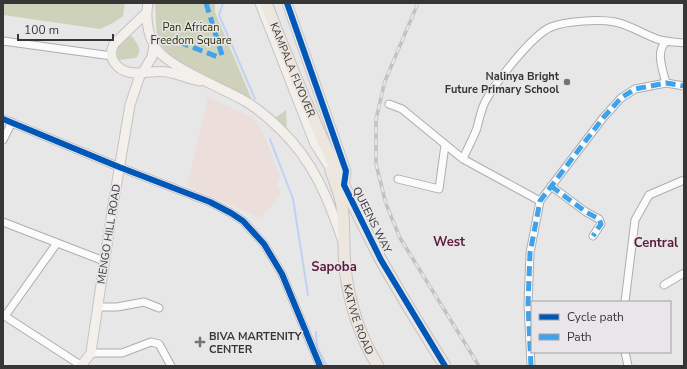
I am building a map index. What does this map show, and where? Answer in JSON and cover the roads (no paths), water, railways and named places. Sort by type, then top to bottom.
[{"type":"highway","name":"KAMPALA FLYOVER","points":[[266,3],[321,135]]},
{"type":"highway","name":"KATWE ROAD","points":[[321,135],[342,206],[345,268],[357,322],[369,352],[378,366]]},
{"type":"highway","points":[[321,135],[344,185]]},
{"type":"highway","name":"QUEENS WAY","points":[[344,185],[381,260],[445,366]]},
{"type":"main road","points":[[148,3],[146,13],[147,25],[154,45],[160,53],[173,64],[247,102],[281,130],[297,147],[321,183],[344,245]]},
{"type":"main road","points":[[260,3],[315,144],[331,169]]},
{"type":"main road","name":"QUEENS WAY","points":[[287,3],[346,171],[344,185]]},
{"type":"main road","points":[[134,93],[129,79],[118,67],[112,56],[111,49],[118,38],[146,13]]},
{"type":"main road","name":"MENGO HILL ROAD","points":[[82,366],[90,353],[130,105],[141,74],[152,57],[154,45]]},
{"type":"main road","points":[[118,67],[127,72],[141,74],[167,72],[213,84]]},
{"type":"street","points":[[463,159],[476,131],[484,104],[489,95],[524,50],[549,28],[564,22],[605,21],[627,26],[666,42],[670,41],[684,43]]},
{"type":"street","points":[[3,41],[112,56]]},
{"type":"street","points":[[666,42],[661,50],[662,67],[666,83]]},
{"type":"street","points":[[531,335],[530,253],[540,201],[603,118],[621,98],[635,89],[666,83],[684,86]]},
{"type":"street","points":[[389,104],[402,109],[463,159],[540,201]]},
{"type":"street","points":[[3,119],[119,168],[210,202],[231,213],[242,221],[264,244],[282,274],[320,366]]},
{"type":"street","points":[[3,140],[12,122]]},
{"type":"street","points":[[398,179],[439,189],[445,145]]},
{"type":"street","points":[[625,301],[635,220],[649,195],[684,180]]},
{"type":"street","points":[[551,186],[586,212],[599,219],[601,224],[593,236]]},
{"type":"street","points":[[3,222],[104,261]]},
{"type":"street","points":[[57,243],[4,315],[82,366]]},
{"type":"street","points":[[664,285],[684,273]]},
{"type":"street","points":[[98,307],[117,307],[144,302],[159,308]]},
{"type":"street","points":[[90,353],[122,353],[151,342],[159,344],[171,366]]},
{"type":"street","points":[[532,353],[532,366]]},
{"type":"street","points":[[626,353],[628,366]]},
{"type":"waterway","points":[[223,3],[219,15],[255,99]]},
{"type":"waterway","points":[[270,139],[293,199],[308,295]]},
{"type":"waterway","points":[[316,332],[317,347],[327,366]]},
{"type":"railway","points":[[418,3],[385,81],[376,119],[376,164],[386,204],[400,238],[479,366]]},
{"type":"place","name":"Nalinya Bright Future Primary School","points":[[567,82]]},
{"type":"place","name":"BIVA MARTENITY CENTER","points":[[200,342]]},
{"type":"district","name":"West","points":[[449,242]]},
{"type":"district","name":"Central","points":[[656,243]]},
{"type":"district","name":"Sapoba","points":[[334,267]]},
{"type":"park label","name":"Pan African Freedom Square","points":[[191,33]]}]
